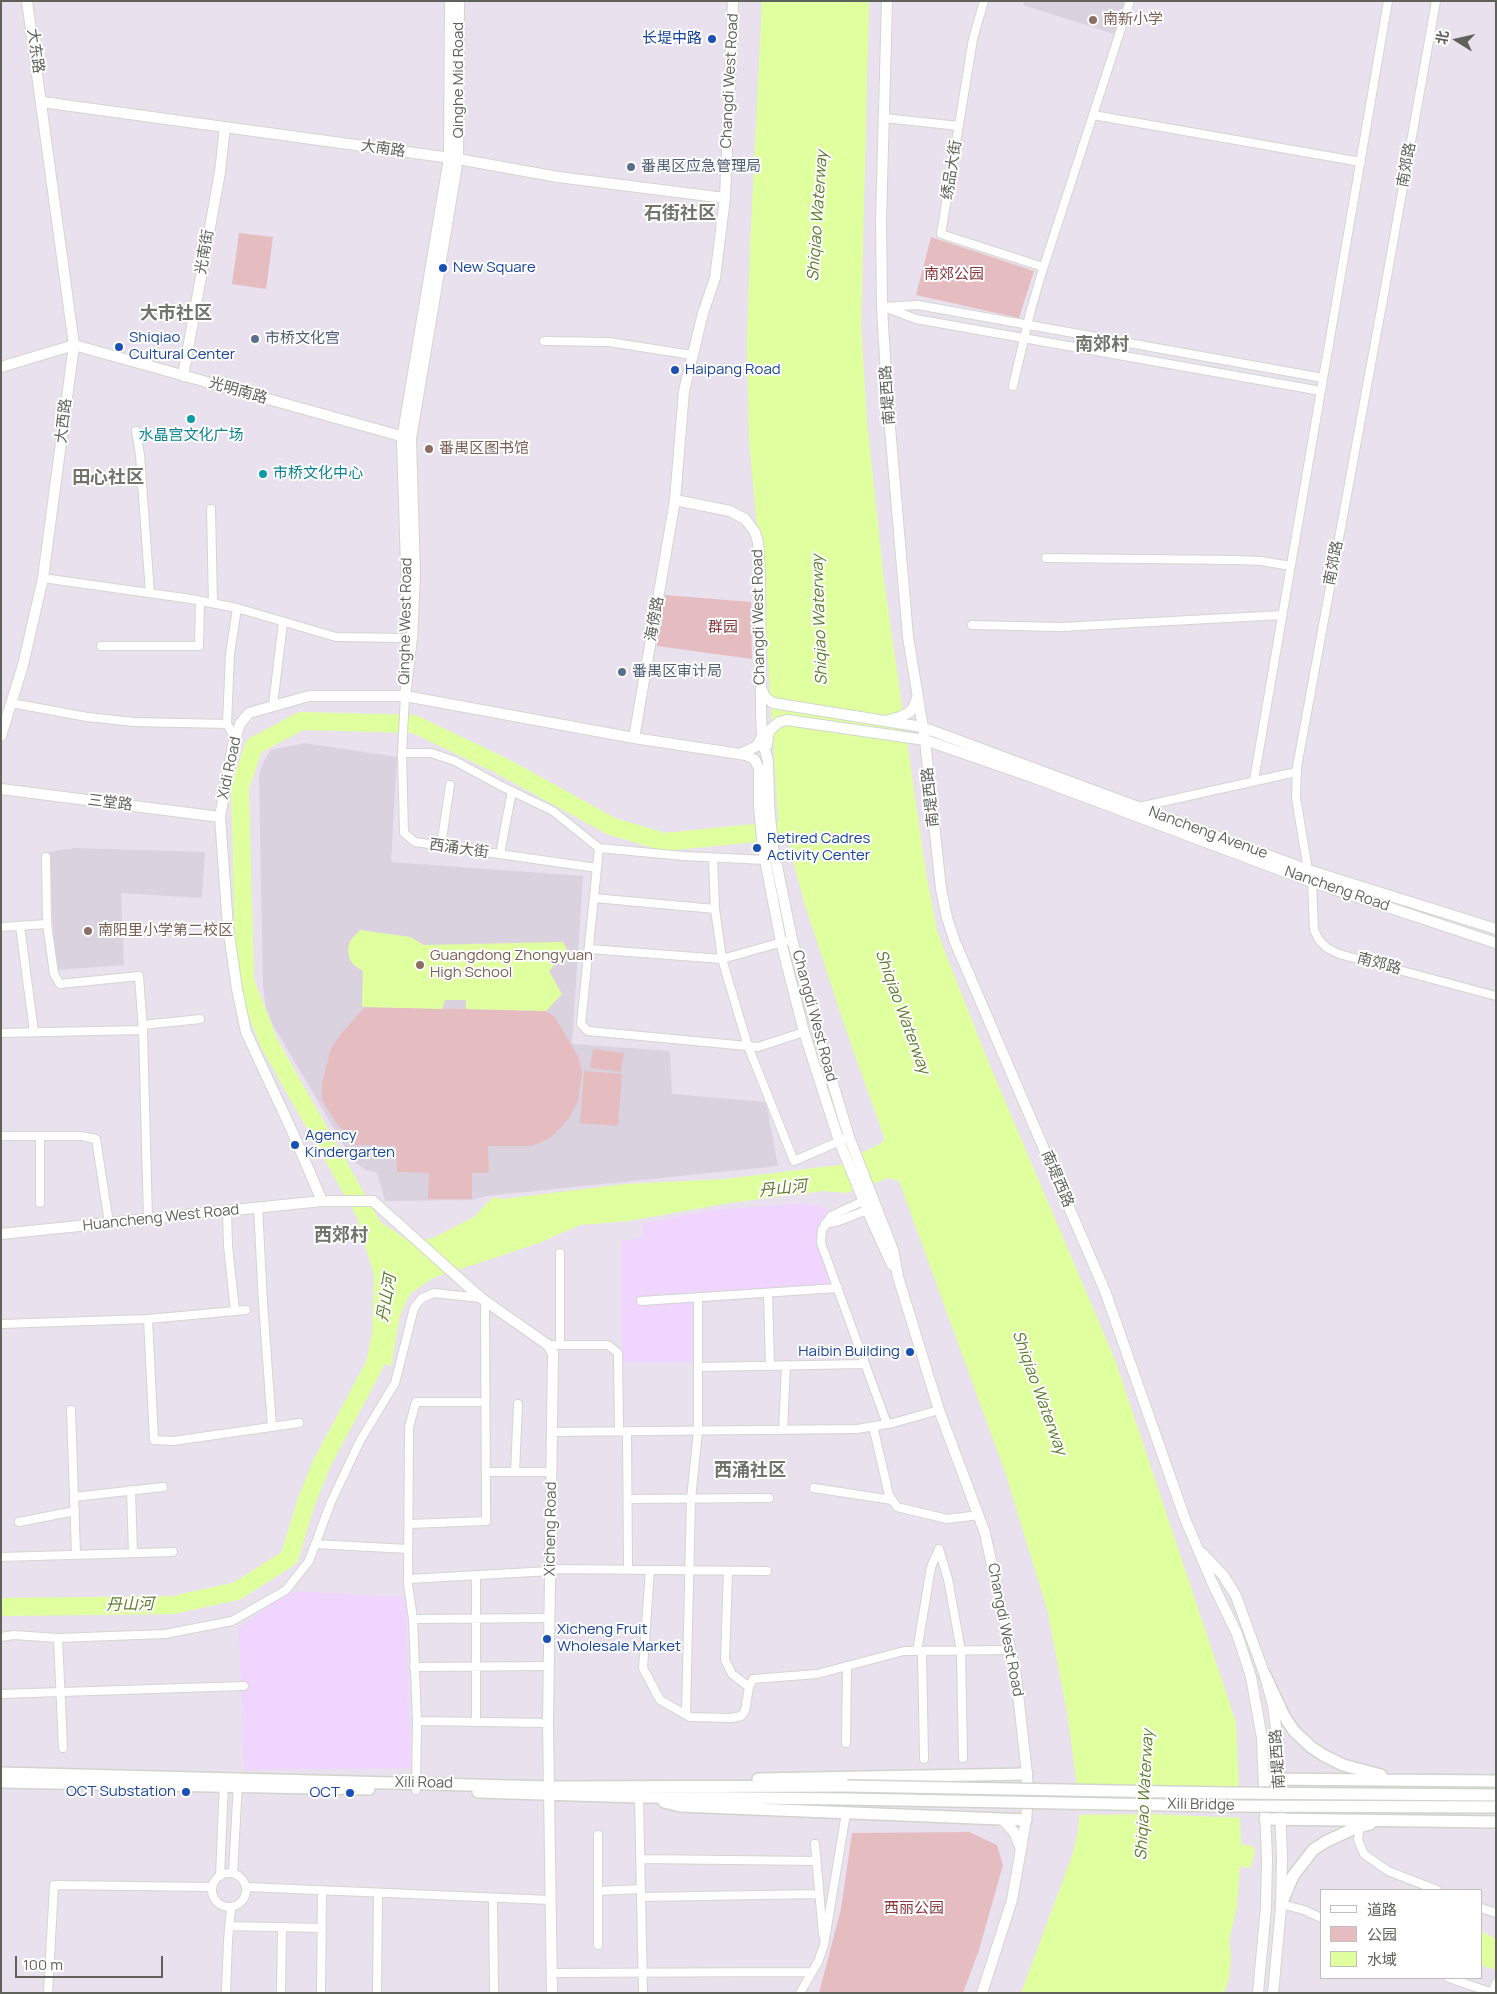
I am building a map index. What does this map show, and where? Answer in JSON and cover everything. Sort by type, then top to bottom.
[{"type":"main road","points":[[1265,1675],[1294,1731],[1323,1756],[1343,1765],[1367,1772],[1410,1780]]},
{"type":"main road","name":"Xili Road","points":[[1,1773],[224,1782]]},
{"type":"main road","points":[[643,1794],[678,1780],[1027,1774]]},
{"type":"main road","points":[[1264,1780],[1496,1781]]},
{"type":"main road","name":"Xili Road","points":[[1,1782],[238,1782],[846,1799]]},
{"type":"main road","name":"Xili Road","points":[[643,1794],[847,1786]]},
{"type":"main road","name":"Xili Bridge","points":[[847,1786],[1213,1793],[1496,1795]]},
{"type":"main road","points":[[643,1794],[680,1806],[1026,1820]]},
{"type":"main road","name":"Xili Bridge","points":[[846,1799],[1222,1806],[1496,1807]]},
{"type":"main road","points":[[1265,1819],[1496,1822]]},
{"type":"main road","points":[[1281,1904],[1293,1876],[1313,1850],[1325,1842],[1360,1826],[1389,1820]]},
{"type":"street","name":"大东路","points":[[28,1],[42,102]]},
{"type":"street","name":"Qinghe Mid Road","points":[[450,1],[453,158]]},
{"type":"street","name":"Qinghe Mid Road","points":[[453,158],[459,1]]},
{"type":"street","name":"Changdi West Road","points":[[734,1],[725,198],[715,278],[703,312],[684,391],[675,500],[730,512],[745,519],[755,532],[758,542],[761,687],[768,761],[764,805]]},
{"type":"street","name":"南堤西路","points":[[887,1],[882,220],[882,306],[887,392],[908,637],[917,696],[917,726],[925,740],[941,889],[947,918],[956,942],[1105,1291],[1196,1546],[1237,1634],[1251,1676],[1262,1738],[1265,1819],[1266,1907],[1258,1993]]},
{"type":"street","name":"绣品大街","points":[[984,1],[973,39],[941,234],[1043,267]]},
{"type":"street","points":[[1013,386],[1043,267],[1130,1]]},
{"type":"street","points":[[1254,780],[1388,1]]},
{"type":"street","name":"南郊路","points":[[1436,1],[1296,772],[1296,798],[1308,870],[1312,882],[1314,930],[1319,940],[1327,948],[1339,954],[1496,996]]},
{"type":"street","name":"大南路","points":[[42,102],[453,158],[558,177],[725,198]]},
{"type":"street","name":"大西路","points":[[1,736],[23,665],[43,578],[74,345],[42,102]]},
{"type":"street","points":[[1093,115],[1361,162]]},
{"type":"street","points":[[884,118],[959,126]]},
{"type":"street","name":"光南街","points":[[183,376],[220,172],[225,127]]},
{"type":"street","name":"Qinghe West Road","points":[[405,696],[407,572],[406,438],[453,158]]},
{"type":"street","points":[[882,306],[918,305],[1323,378]]},
{"type":"street","points":[[882,306],[916,319],[1321,391]]},
{"type":"street","points":[[544,341],[609,342],[692,354]]},
{"type":"street","points":[[1,367],[74,345]]},
{"type":"street","name":"光明南路","points":[[74,345],[406,438]]},
{"type":"street","points":[[136,431],[140,455],[150,593]]},
{"type":"street","name":"Qinghe West Road","points":[[405,696],[412,638],[415,575],[406,438]]},
{"type":"street","name":"海傍路","points":[[634,738],[675,500]]},
{"type":"street","points":[[211,509],[213,603]]},
{"type":"street","points":[[1046,558],[1235,560],[1260,561],[1291,566]]},
{"type":"street","points":[[43,578],[213,603],[237,608],[336,637],[406,638]]},
{"type":"street","points":[[101,646],[199,646],[200,601]]},
{"type":"street","points":[[235,738],[227,724],[230,654],[237,608]]},
{"type":"street","points":[[972,625],[1061,627],[1282,615]]},
{"type":"street","points":[[273,705],[283,622]]},
{"type":"street","name":"Nancheng Avenue","points":[[761,687],[766,698],[773,703],[917,726],[1308,870],[1496,929]]},
{"type":"street","name":"Xidi Road","points":[[322,1201],[246,1032],[237,989],[228,927],[220,817],[235,738],[247,714],[309,696],[405,696],[634,738],[740,754]]},
{"type":"street","name":"西涌大街","points":[[405,696],[402,753],[404,833],[415,842],[597,868]]},
{"type":"street","points":[[884,721],[900,718],[910,712],[917,696]]},
{"type":"street","points":[[11,703],[134,722],[227,724]]},
{"type":"street","name":"Nancheng Road","points":[[740,754],[757,746],[765,734],[778,722],[787,720],[925,740],[1050,784],[1312,882],[1496,943]]},
{"type":"street","points":[[402,753],[431,753],[455,761],[553,810],[599,848],[713,858],[765,860]]},
{"type":"street","name":"Changdi West Road","points":[[740,754],[750,756],[757,764],[764,805],[768,848],[844,1139]]},
{"type":"street","points":[[1139,807],[1296,772]]},
{"type":"street","points":[[441,846],[450,785]]},
{"type":"street","name":"三堂路","points":[[1,789],[220,817]]},
{"type":"street","points":[[500,854],[512,791]]},
{"type":"street","points":[[599,848],[581,1024],[588,1031],[758,1048],[804,1032]]},
{"type":"street","name":"Changdi West Road","points":[[768,848],[765,860],[781,942],[804,1032],[850,1154],[865,1200],[898,1277],[939,1410],[986,1533],[1016,1676],[1027,1774],[1026,1820],[1012,1900],[982,1993]]},
{"type":"street","points":[[46,857],[47,924],[54,974],[60,984],[139,976],[143,1028],[148,1219]]},
{"type":"street","points":[[713,858],[715,909],[722,959],[748,1046],[794,1161],[844,1139]]},
{"type":"street","points":[[594,898],[715,909]]},
{"type":"street","points":[[1,927],[47,924]]},
{"type":"street","points":[[20,926],[34,1032]]},
{"type":"street","points":[[589,949],[722,959],[792,939]]},
{"type":"street","points":[[1,1033],[143,1028],[200,1019]]},
{"type":"street","points":[[1,1136],[81,1136],[96,1139],[109,1223]]},
{"type":"street","points":[[40,1136],[40,1204]]},
{"type":"street","name":"Changdi West Road","points":[[865,1200],[893,1250],[898,1277]]},
{"type":"street","points":[[865,1200],[831,1216],[822,1230],[821,1243],[887,1424]]},
{"type":"street","points":[[322,1201],[372,1201],[483,1300],[548,1345],[608,1344],[618,1353],[628,1499],[628,1570]]},
{"type":"street","name":"Huancheng West Road","points":[[1,1234],[322,1201]]},
{"type":"street","points":[[258,1208],[272,1428]]},
{"type":"street","points":[[227,1211],[228,1246],[235,1311]]},
{"type":"street","points":[[560,1252],[560,1345]]},
{"type":"street","points":[[641,1301],[838,1288]]},
{"type":"street","points":[[1,1637],[14,1635],[58,1638],[165,1634],[232,1621],[286,1590],[309,1561],[331,1502],[360,1441],[395,1383],[414,1308],[422,1298],[434,1292],[483,1300]]},
{"type":"street","points":[[768,1293],[770,1365]]},
{"type":"street","points":[[686,1714],[690,1498],[698,1431],[698,1298]]},
{"type":"street","points":[[408,1524],[486,1521],[486,1402],[483,1300]]},
{"type":"street","points":[[1,1324],[148,1319],[246,1310]]},
{"type":"street","points":[[148,1319],[154,1440],[173,1442],[299,1423]]},
{"type":"street","name":"Xicheng Road","points":[[548,1345],[553,1353],[548,1723],[552,1993]]},
{"type":"street","points":[[698,1367],[865,1364]]},
{"type":"street","points":[[783,1430],[786,1365]]},
{"type":"street","points":[[416,1786],[417,1721],[413,1619],[408,1579],[409,1427],[416,1402],[486,1402]]},
{"type":"street","points":[[515,1472],[518,1404]]},
{"type":"street","points":[[72,1410],[76,1555]]},
{"type":"street","points":[[552,1432],[857,1429],[887,1424],[939,1410]]},
{"type":"street","points":[[873,1426],[889,1495],[897,1507],[947,1518],[979,1515]]},
{"type":"street","points":[[486,1472],[551,1472]]},
{"type":"street","points":[[74,1497],[163,1487]]},
{"type":"street","points":[[814,1488],[892,1500]]},
{"type":"street","points":[[131,1490],[133,1553]]},
{"type":"street","points":[[628,1499],[769,1498]]},
{"type":"street","points":[[19,1522],[74,1511]]},
{"type":"street","points":[[316,1544],[408,1549]]},
{"type":"street","name":"南堤西路","points":[[1196,1546],[1223,1576],[1236,1596],[1265,1675],[1272,1705],[1277,1736],[1281,1818],[1281,1904],[1273,1993]]},
{"type":"street","points":[[924,1759],[920,1651],[931,1567],[939,1549],[948,1579],[961,1651],[963,1758]]},
{"type":"street","points":[[1,1557],[173,1552]]},
{"type":"street","points":[[408,1579],[550,1570],[767,1571]]},
{"type":"street","points":[[650,1570],[643,1668],[660,1700],[690,1717],[732,1718],[741,1716],[745,1711],[749,1687],[753,1679],[817,1674],[904,1651],[1011,1650]]},
{"type":"street","points":[[728,1571],[725,1660],[732,1674],[749,1687]]},
{"type":"street","points":[[476,1576],[476,1722]]},
{"type":"street","points":[[413,1619],[550,1618]]},
{"type":"street","points":[[58,1638],[63,1748]]},
{"type":"street","points":[[414,1667],[549,1666]]},
{"type":"street","points":[[846,1743],[847,1666]]},
{"type":"street","points":[[1,1694],[244,1686]]},
{"type":"street","points":[[417,1721],[548,1723]]},
{"type":"street","points":[[220,1876],[224,1782]]},
{"type":"street","points":[[233,1873],[238,1782]]},
{"type":"street","points":[[643,1794],[641,1859],[643,1993]]},
{"type":"street","points":[[800,1993],[824,1945],[846,1813]]},
{"type":"street","points":[[1002,1819],[1014,1832],[1020,1847]]},
{"type":"street","points":[[1360,1826],[1358,1840],[1364,1854],[1388,1870],[1435,1889]]},
{"type":"street","points":[[598,1835],[598,1945]]},
{"type":"street","points":[[815,1844],[824,1945]]},
{"type":"street","points":[[641,1859],[816,1861]]},
{"type":"street","points":[[226,1873],[233,1873],[242,1878],[247,1887],[244,1901],[231,1908],[218,1904],[213,1896],[212,1887],[220,1876],[226,1873]]},
{"type":"street","points":[[48,1993],[54,1885],[212,1887]]},
{"type":"street","points":[[247,1887],[550,1900]]},
{"type":"street","points":[[321,1993],[322,1890]]},
{"type":"street","points":[[598,1891],[819,1894]]},
{"type":"street","points":[[377,1993],[378,1893]]},
{"type":"street","points":[[493,1898],[494,1993]]},
{"type":"street","points":[[1281,1904],[1304,1910],[1320,1918]]},
{"type":"street","points":[[226,1993],[231,1908]]},
{"type":"street","points":[[1482,1908],[1496,1914]]},
{"type":"street","points":[[229,1926],[322,1928]]},
{"type":"street","points":[[281,1993],[282,1927]]},
{"type":"street","points":[[552,1973],[812,1972]]},
{"type":"street","points":[[1452,1979],[1493,1993],[1496,1983]]},
{"type":"shaded area","name":"南新小学","points":[[1024,1],[1125,1],[1114,34],[1023,5]]},
{"type":"shaded area","name":"Guangdong Zhongyuan High School","points":[[304,743],[397,757],[391,862],[583,876],[572,1044],[670,1051],[672,1094],[766,1102],[778,1166],[486,1196],[472,1200],[385,1201],[377,1173],[366,1170],[353,1161],[273,1025],[266,1007],[263,987],[259,774],[271,750]]},
{"type":"shaded area","name":"南阳里小学第二校区","points":[[75,848],[205,852],[202,898],[121,893],[124,965],[56,970],[48,852]]},
{"type":"shaded area","points":[[806,1203],[854,1217],[820,1233],[835,1286],[825,1294],[701,1303],[697,1362],[622,1363],[622,1242],[642,1237],[644,1223],[712,1210]]},
{"type":"shaded area","points":[[289,1591],[406,1597],[411,1768],[244,1770],[239,1628]]},
{"type":"green space","points":[[239,233],[273,237],[266,289],[232,284]]},
{"type":"green space","name":"南郊公园","points":[[931,237],[1034,271],[1019,318],[916,295]]},
{"type":"green space","name":"群园","points":[[665,595],[751,602],[752,659],[657,646]]},
{"type":"green space","points":[[365,1007],[546,1011],[555,1017],[579,1058],[582,1073],[578,1102],[568,1119],[547,1140],[531,1146],[488,1146],[489,1173],[472,1173],[472,1199],[428,1199],[429,1173],[397,1172],[396,1146],[355,1145],[353,1137],[338,1126],[322,1100],[322,1083],[331,1048]]},
{"type":"green space","points":[[593,1049],[624,1053],[621,1072],[590,1068]]},
{"type":"green space","points":[[584,1071],[622,1074],[618,1126],[580,1123]]},
{"type":"green space","name":"西丽公园","points":[[969,1832],[997,1845],[1003,1865],[979,1950],[963,1993],[819,1993],[841,1909],[852,1833]]},
{"type":"water","name":"Shiqiao Waterway","points":[[762,1],[869,1],[861,327],[867,421],[884,581],[926,873],[937,930],[947,957],[988,1061],[1116,1362],[1236,1722],[1241,1844],[1252,1846],[1255,1849],[1251,1866],[1248,1868],[1240,1866],[1237,1906],[1229,1942],[1231,1957],[1229,1978],[1224,1993],[1021,1993],[1073,1853],[1078,1831],[1080,1807],[1067,1712],[1047,1609],[1005,1472],[899,1181],[889,1178],[846,1193],[824,1191],[729,1203],[628,1221],[580,1225],[539,1243],[433,1278],[410,1294],[400,1315],[391,1366],[367,1359],[372,1344],[374,1275],[358,1221],[372,1211],[379,1221],[410,1242],[433,1238],[474,1217],[493,1197],[503,1199],[625,1184],[725,1179],[839,1165],[883,1142],[884,1137],[805,905],[789,845],[785,836],[781,836],[778,816],[765,617],[749,439],[747,343]]},
{"type":"water","points":[[360,930],[410,937],[424,945],[563,942],[567,950],[549,971],[562,994],[546,1011],[466,1009],[466,1000],[445,1000],[442,1009],[365,1007],[362,1006],[363,971],[350,960],[348,950],[350,941]]},
{"type":"water","points":[[1482,1932],[1496,1939],[1496,1970],[1482,1965]]},
{"type":"pier","points":[[1074,1786],[1242,1791],[1243,1818],[1151,1814],[1077,1815]]},
{"type":"waterway","points":[[378,1236],[269,1043],[245,981],[240,787],[254,746],[301,721],[414,724],[500,765],[611,826],[664,842],[786,830],[801,821]]},
{"type":"waterway","name":"丹山河","points":[[1,1607],[173,1605],[237,1591],[289,1558],[307,1500],[322,1463],[375,1364],[380,1339]]},
{"type":"place","name":"南新小学","points":[[1093,20]]},
{"type":"place","name":"长堤中路","points":[[712,39]]},
{"type":"place","name":"番禺区应急管理局","points":[[631,167]]},
{"type":"place","name":"New Square","points":[[443,268]]},
{"type":"place","name":"市桥文化宫","points":[[255,339]]},
{"type":"place","name":"Shiqiao Cultural Center","points":[[119,347]]},
{"type":"place","name":"Haipang Road","points":[[675,370]]},
{"type":"place","name":"水晶宫文化广场","points":[[191,419]]},
{"type":"place","name":"番禺区图书馆","points":[[429,449]]},
{"type":"place","name":"市桥文化中心","points":[[263,474]]},
{"type":"place","name":"番禺区审计局","points":[[622,672]]},
{"type":"place","name":"Retired Cadres Activity Center","points":[[757,848]]},
{"type":"place","name":"南阳里小学第二校区","points":[[88,931]]},
{"type":"place","name":"Guangdong Zhongyuan High School","points":[[420,965]]},
{"type":"place","name":"Agency Kindergarten","points":[[295,1145]]},
{"type":"place","name":"Haibin Building","points":[[910,1352]]},
{"type":"place","name":"Xicheng Fruit Wholesale Market","points":[[547,1639]]},
{"type":"place","name":"OCT Substation","points":[[186,1792]]},
{"type":"place","name":"OCT","points":[[350,1793]]},
{"type":"district","name":"石街社区","points":[[680,214]]},
{"type":"district","name":"大市社区","points":[[176,314]]},
{"type":"district","name":"南郊村","points":[[1102,345]]},
{"type":"district","name":"田心社区","points":[[108,478]]},
{"type":"district","name":"西郊村","points":[[341,1236]]},
{"type":"district","name":"西涌社区","points":[[750,1471]]}]
